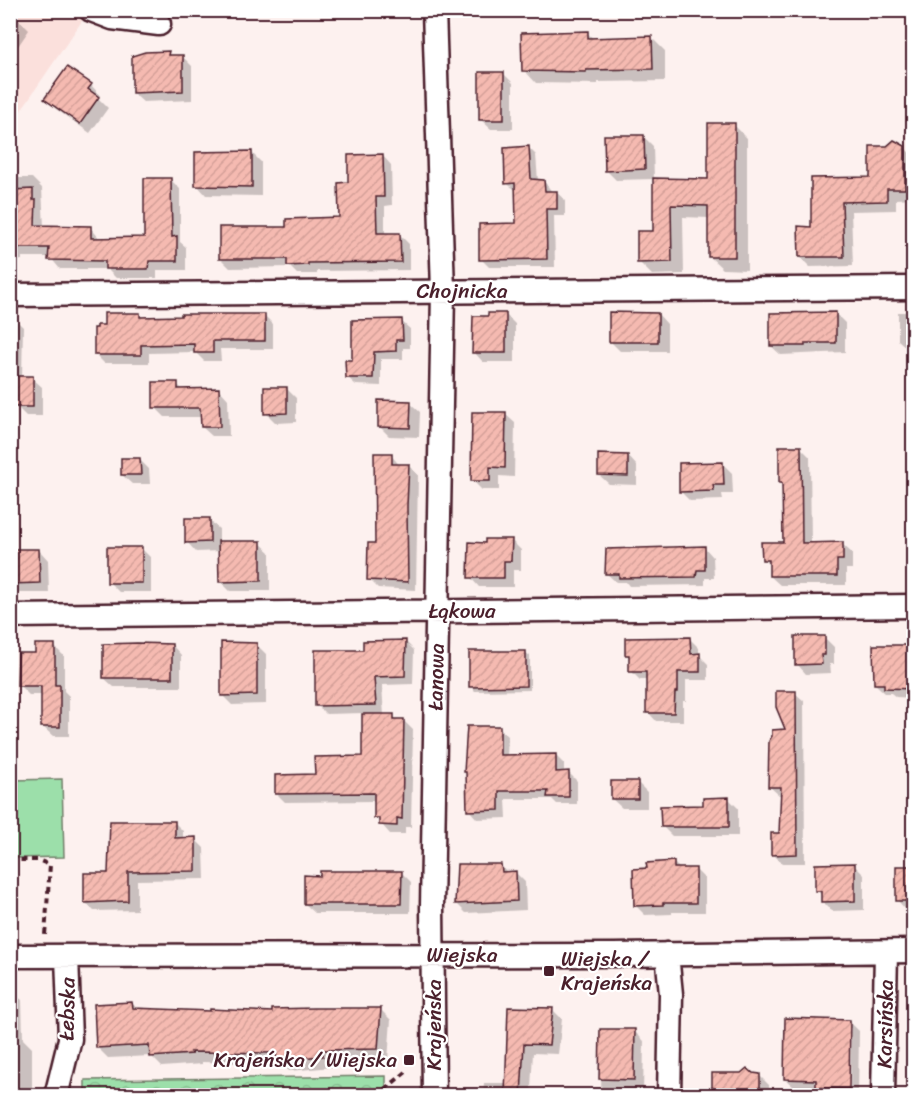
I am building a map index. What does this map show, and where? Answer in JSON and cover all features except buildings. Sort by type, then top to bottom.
[{"type":"street","points":[[92,10],[112,18],[159,24]]},
{"type":"street","name":"Łanowa","points":[[434,10],[443,291],[432,907],[434,954]]},
{"type":"street","name":"Chojnicka","points":[[10,295],[914,288]]},
{"type":"street","name":"Łąkowa","points":[[10,616],[914,606]]},
{"type":"street","name":"Wiejska","points":[[10,956],[914,951]]},
{"type":"street","name":"Karsińska","points":[[883,1095],[886,952]]},
{"type":"street","name":"Krajeńska","points":[[434,954],[434,1095]]},
{"type":"street","points":[[667,954],[671,994],[669,1095]]},
{"type":"street","name":"Łebska","points":[[56,1095],[70,1039],[67,956]]},
{"type":"path","points":[[10,860],[38,860],[50,865],[44,942]]},
{"type":"path","points":[[377,1095],[406,1072]]},
{"type":"shaded area","points":[[11,11],[73,11],[84,18],[11,125]]},
{"type":"green space","points":[[62,779],[64,857],[11,858],[11,780]]},
{"type":"green space","points":[[386,1076],[386,1095],[85,1095],[85,1080]]},
{"type":"place","name":"Wiejska / Krajeńska","points":[[549,971]]},
{"type":"place","name":"Krajeńska / Wiejska","points":[[409,1060]]}]
